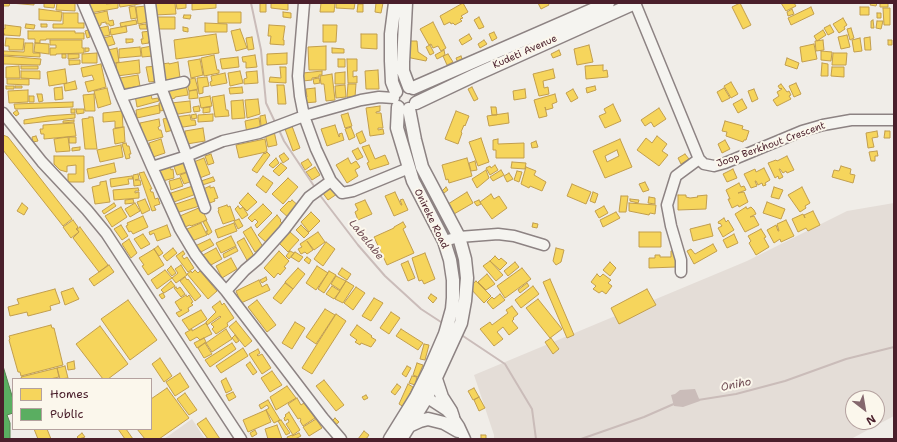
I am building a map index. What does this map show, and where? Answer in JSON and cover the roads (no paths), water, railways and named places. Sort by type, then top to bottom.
[{"type":"main road","name":"Onireke Road","points":[[395,3],[391,34],[392,82],[403,102],[422,167],[459,237],[467,278],[466,301],[461,323],[450,336],[409,426],[401,439]]},
{"type":"main road","points":[[403,102],[417,95],[411,87],[404,71],[403,62],[406,3]]},
{"type":"main road","name":"Kudeti Avenue","points":[[608,3],[411,87],[399,88],[403,102],[475,75],[635,3]]},
{"type":"main road","name":"Onireke Road","points":[[390,439],[436,379],[450,336],[449,319],[452,309],[453,280],[450,260],[444,241],[420,196],[409,168],[397,128],[403,102]]},
{"type":"main road","points":[[436,379],[442,397],[453,417]]},
{"type":"main road","points":[[409,426],[428,419],[444,423],[462,436]]},
{"type":"street","points":[[83,3],[121,96],[180,229],[195,254],[226,291],[336,438]]},
{"type":"street","points":[[150,3],[161,87],[187,156],[204,208]]},
{"type":"street","points":[[304,3],[298,76],[300,96],[304,116],[316,149],[331,181],[342,193],[352,191],[409,168]]},
{"type":"street","points":[[635,3],[699,159],[676,176],[667,205],[671,226],[681,260],[681,272]]},
{"type":"street","points":[[121,96],[184,82]]},
{"type":"street","points":[[152,168],[187,156],[223,141],[259,132],[304,116],[361,100],[379,97],[403,102]]},
{"type":"street","points":[[3,113],[42,162],[87,210],[106,233],[241,439]]},
{"type":"street","name":"Joop Berkhout Crescent","points":[[699,159],[704,164],[714,166],[725,163],[802,131],[823,125],[851,120],[894,120]]},
{"type":"street","points":[[226,291],[284,230],[309,197],[331,181]]},
{"type":"street","points":[[444,241],[459,237],[498,234],[509,235],[544,245]]},
{"type":"street","points":[[422,397],[446,410],[460,426],[462,436]]},
{"type":"street","points":[[422,397],[444,415],[462,436]]},
{"type":"waterway","name":"Labelabe","points":[[251,3],[261,50],[266,103],[275,122]]},
{"type":"waterway","name":"Labelabe","points":[[279,130],[284,141],[316,189]]},
{"type":"waterway","name":"Labelabe","points":[[319,194],[358,245],[385,276],[421,309],[444,324]]},
{"type":"waterway","name":"Labelabe","points":[[460,334],[505,364],[532,409],[536,439]]},
{"type":"waterway","name":"Oniho","points":[[698,400],[736,394],[785,381],[846,359],[894,347]]},
{"type":"waterway","name":"Oniho","points":[[581,439],[644,417],[676,403]]}]
